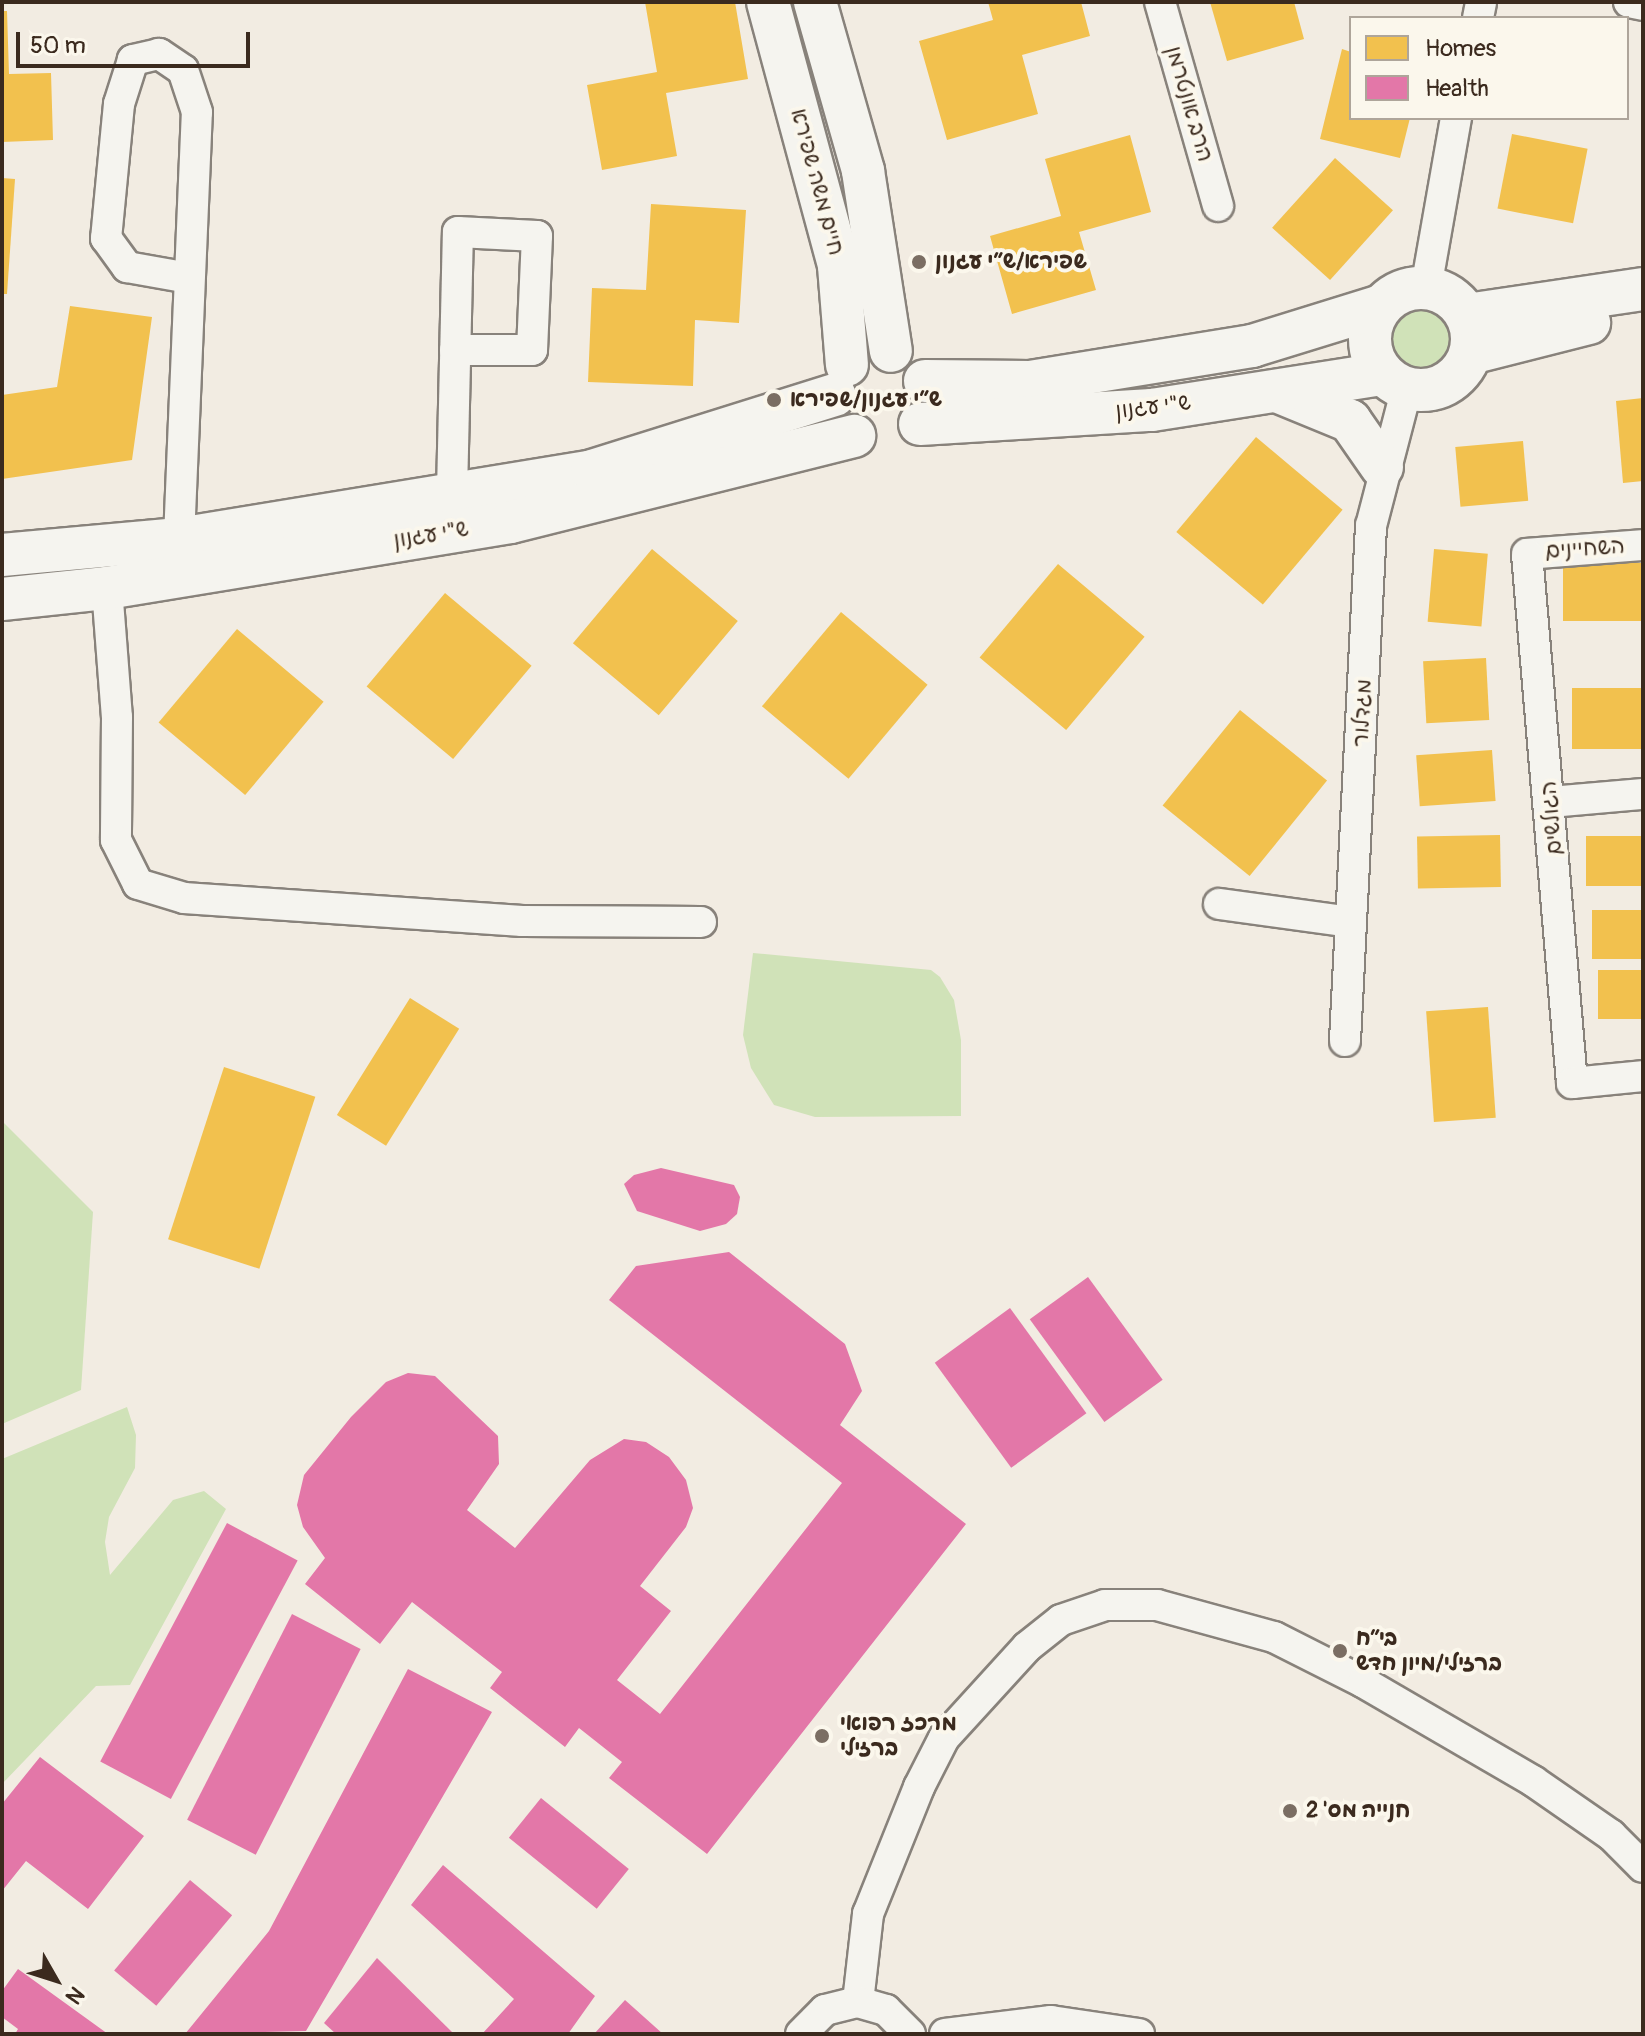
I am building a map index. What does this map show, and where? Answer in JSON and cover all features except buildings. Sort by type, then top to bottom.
[{"type":"street","name":"חיים משה שפירא","points":[[768,2],[839,266],[840,380]]},
{"type":"street","name":"חיים משה שפירא","points":[[815,2],[863,171],[891,351]]},
{"type":"street","name":"הרב אונטרמן","points":[[1160,2],[1218,206]]},
{"type":"street","points":[[1629,2],[1643,5]]},
{"type":"street","points":[[179,539],[197,112],[183,70],[159,54],[133,60],[119,104],[106,238],[127,267],[189,278]]},
{"type":"street","points":[[1426,288],[1456,120]]},
{"type":"street","points":[[452,493],[455,350],[458,232],[537,236],[532,350],[455,350]]},
{"type":"street","points":[[1426,288],[1457,301],[1469,334],[1453,379],[1423,390],[1395,381],[1370,348],[1374,319],[1381,306],[1394,295],[1426,288]]},
{"type":"street","points":[[1469,334],[1643,289]]},
{"type":"street","name":"ש\"י עגנון","points":[[925,381],[1030,382],[1252,346],[1381,306]]},
{"type":"street","points":[[1469,334],[1551,329],[1643,314]]},
{"type":"street","points":[[891,351],[906,357],[925,381],[928,396],[920,424],[909,435],[882,444],[854,436],[836,411],[840,380],[859,355],[891,351]]},
{"type":"street","name":"ש\"י עגנון","points":[[2,555],[179,539],[592,471],[840,380]]},
{"type":"street","name":"ש\"י עגנון","points":[[920,424],[1152,410],[1272,389],[1395,381]]},
{"type":"street","name":"מגדלור","points":[[1345,1041],[1371,526],[1395,381]]},
{"type":"street","points":[[1272,389],[1350,421],[1382,467]]},
{"type":"street","name":"ש\"י עגנון","points":[[2,599],[107,588],[511,522],[854,436]]},
{"type":"street","name":"השחיינים","points":[[1527,554],[1643,545]]},
{"type":"street","name":"הגולשים","points":[[1527,554],[1551,802],[1572,1083],[1643,1076]]},
{"type":"street","points":[[107,588],[117,717],[116,840],[138,884],[184,898],[491,919],[701,922]]},
{"type":"street","points":[[1551,802],[1643,794]]},
{"type":"street","points":[[1219,904],[1350,922]]},
{"type":"street","points":[[858,2002],[868,1914],[919,1787],[944,1738],[1027,1647],[1061,1620],[1105,1605],[1157,1605],[1274,1637],[1533,1781],[1611,1835],[1643,1867]]},
{"type":"street","points":[[801,2034],[825,2010],[858,2002],[886,2010],[910,2034]]},
{"type":"street","points":[[945,2034],[991,2025],[1051,2021],[1139,2034]]},
{"type":"street","points":[[991,2025],[1038,2034]]},
{"type":"green space","points":[[1416,307],[1430,307],[1442,312],[1452,322],[1457,341],[1452,360],[1442,370],[1430,375],[1416,375],[1404,370],[1394,360],[1389,348],[1389,334],[1394,322],[1404,312]]},
{"type":"green space","points":[[753,953],[931,970],[940,977],[954,1000],[961,1040],[961,1116],[815,1117],[774,1105],[751,1068],[743,1035]]},
{"type":"green space","points":[[2,1121],[93,1212],[81,1390],[2,1424]]},
{"type":"green space","points":[[127,1407],[136,1435],[135,1468],[109,1517],[105,1542],[110,1575],[173,1500],[204,1491],[226,1509],[130,1685],[96,1686],[2,1784],[2,1459]]},
{"type":"place","name":"שפירא/ש״י עגנון","points":[[919,262]]},
{"type":"place","name":"ש״י עגנון/שפירא","points":[[774,400]]},
{"type":"place","name":"בי״ח ברזילי/מיון חדש","points":[[1340,1651]]},
{"type":"place","name":"מרכז רפואי ברזילי","points":[[822,1736]]},
{"type":"place","name":"חנייה מס' 2","points":[[1290,1811]]}]
